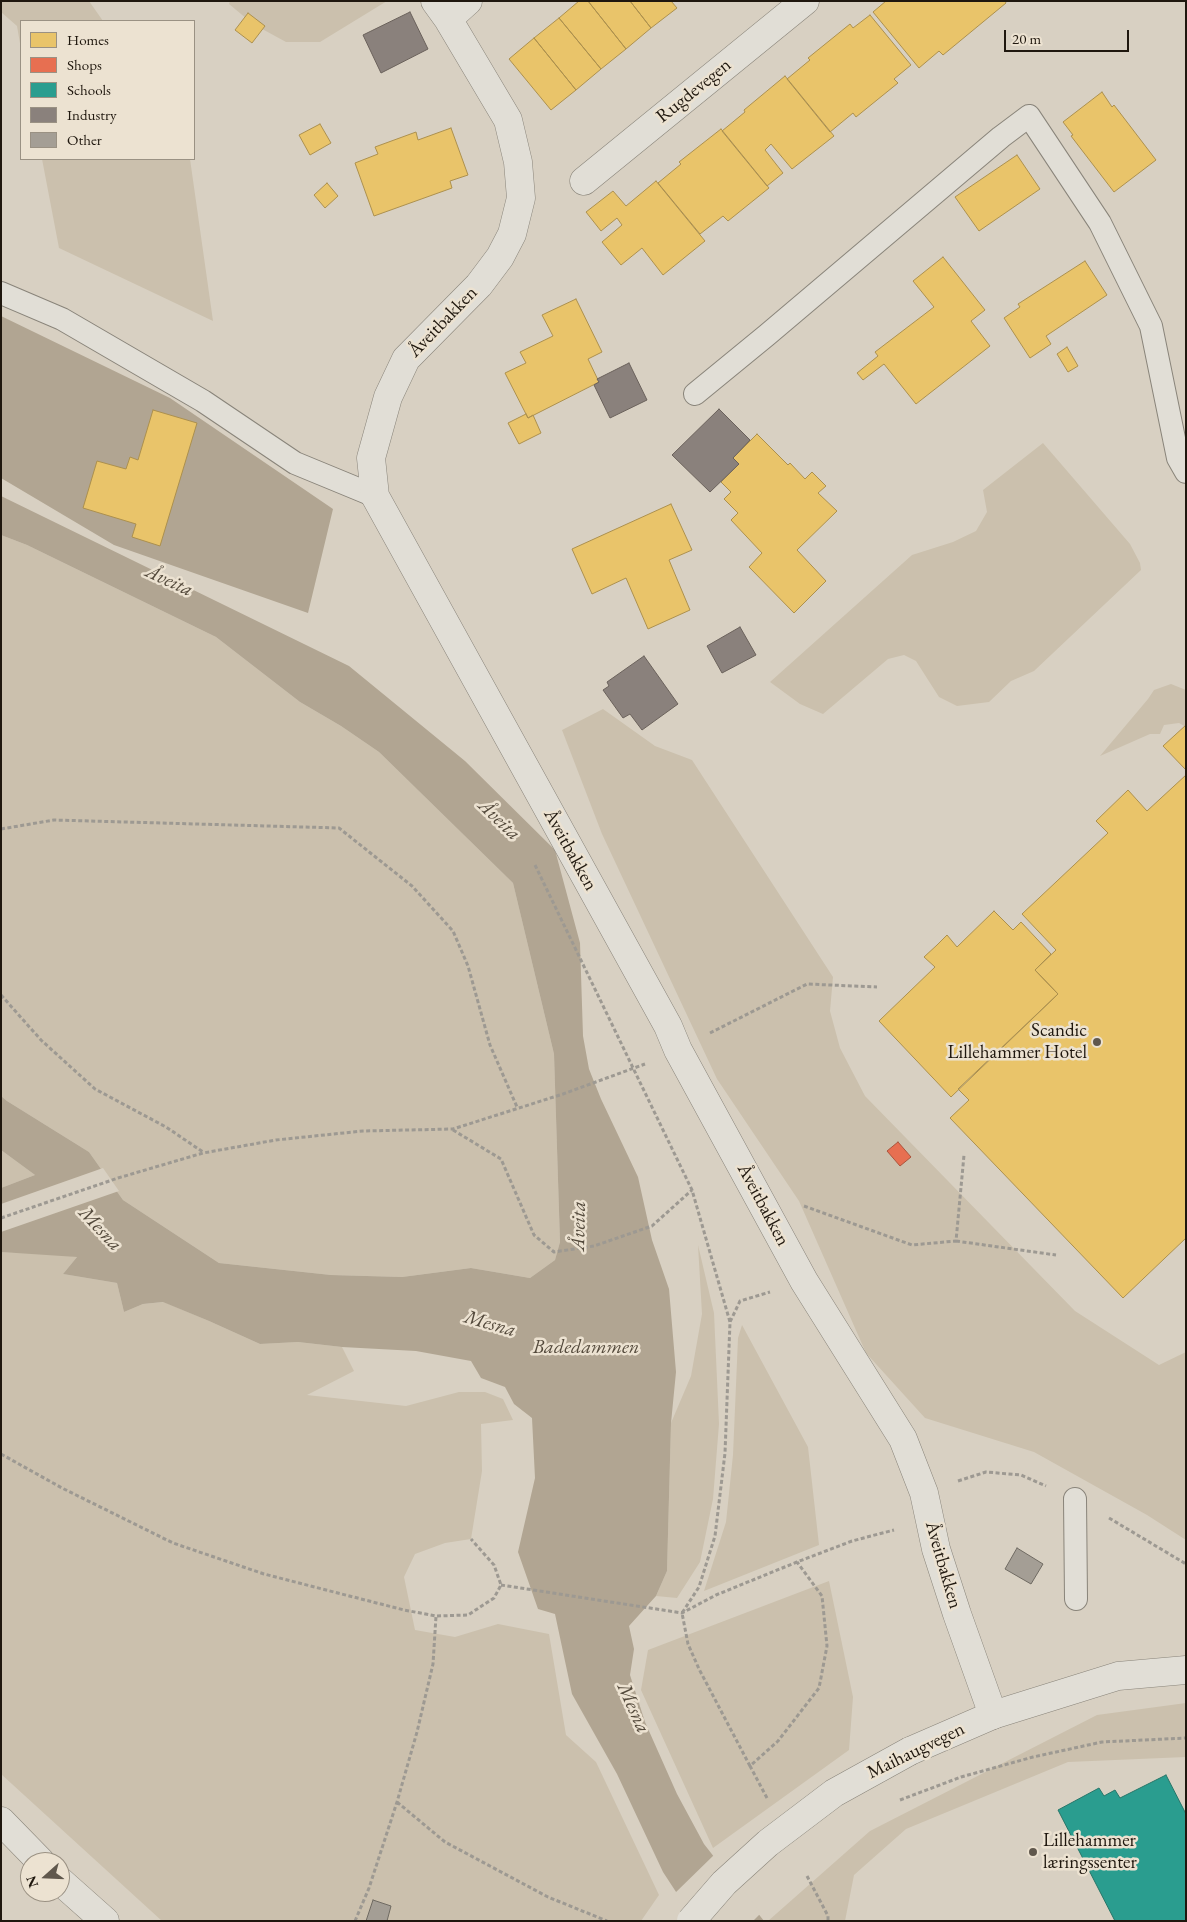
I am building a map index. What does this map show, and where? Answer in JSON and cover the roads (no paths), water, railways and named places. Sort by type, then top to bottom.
[{"type":"street","points":[[442,10],[468,1]]},
{"type":"street","name":"Rugdevegen","points":[[584,181],[805,1]]},
{"type":"street","name":"Åveitbakken","points":[[442,10],[508,120],[518,162],[521,198],[512,234],[500,257],[479,284],[406,359],[388,397],[371,458],[375,496],[668,1026],[678,1050],[804,1281],[903,1439],[924,1493],[936,1549],[993,1715]]},
{"type":"street","name":"Maihaugvegen","points":[[691,1921],[724,1883],[768,1843],[834,1793],[910,1751],[993,1715],[1118,1676],[1186,1670]]},
{"type":"street","points":[[1,1821],[31,1852]]},
{"type":"street","points":[[70,1890],[104,1921]]},
{"type":"lane","points":[[695,394],[767,336],[1001,137],[1029,116],[1100,223],[1151,326],[1178,458],[1186,472]]},
{"type":"lane","points":[[1,293],[62,319],[203,401],[295,463],[375,496]]},
{"type":"lane","points":[[1076,1499],[1076,1599]]},
{"type":"water","points":[[1,316],[170,398],[333,509],[308,613],[114,545],[1,478]]},
{"type":"water","points":[[1,496],[349,666],[465,761],[555,850],[580,943],[583,1036],[589,1069],[638,1177],[652,1240],[669,1289],[676,1372],[671,1423],[667,1571],[656,1596],[629,1626],[634,1649],[630,1675],[645,1722],[677,1794],[704,1844],[764,1921],[695,1921],[663,1872],[617,1774],[572,1694],[555,1614],[538,1609],[518,1552],[535,1478],[532,1418],[514,1404],[505,1387],[481,1378],[471,1361],[416,1351],[342,1347],[298,1342],[260,1344],[163,1302],[143,1304],[124,1312],[117,1283],[63,1274],[77,1257],[1,1252],[1,1188],[35,1175],[1,1150],[1,1096],[89,1152],[123,1200],[219,1263],[331,1275],[402,1277],[471,1268],[530,1278],[555,1260],[560,1242],[554,1054],[513,883],[379,752],[341,726],[300,702],[216,637],[27,545],[1,535]]},
{"type":"place","name":"Scandic Lillehammer Hotel","points":[[1097,1042]]},
{"type":"place","name":"Lillehammer læringssenter","points":[[1033,1852]]},
{"type":"water label","name":"Åveita","points":[[169,581]]},
{"type":"water label","name":"Åveita","points":[[499,820]]},
{"type":"water label","name":"Åveita","points":[[579,1226]]},
{"type":"water label","name":"Mesna","points":[[100,1229]]},
{"type":"water label","name":"Mesna","points":[[490,1324]]},
{"type":"water label","name":"Badedammen","points":[[586,1348]]},
{"type":"water label","name":"Mesna","points":[[633,1708]]}]
